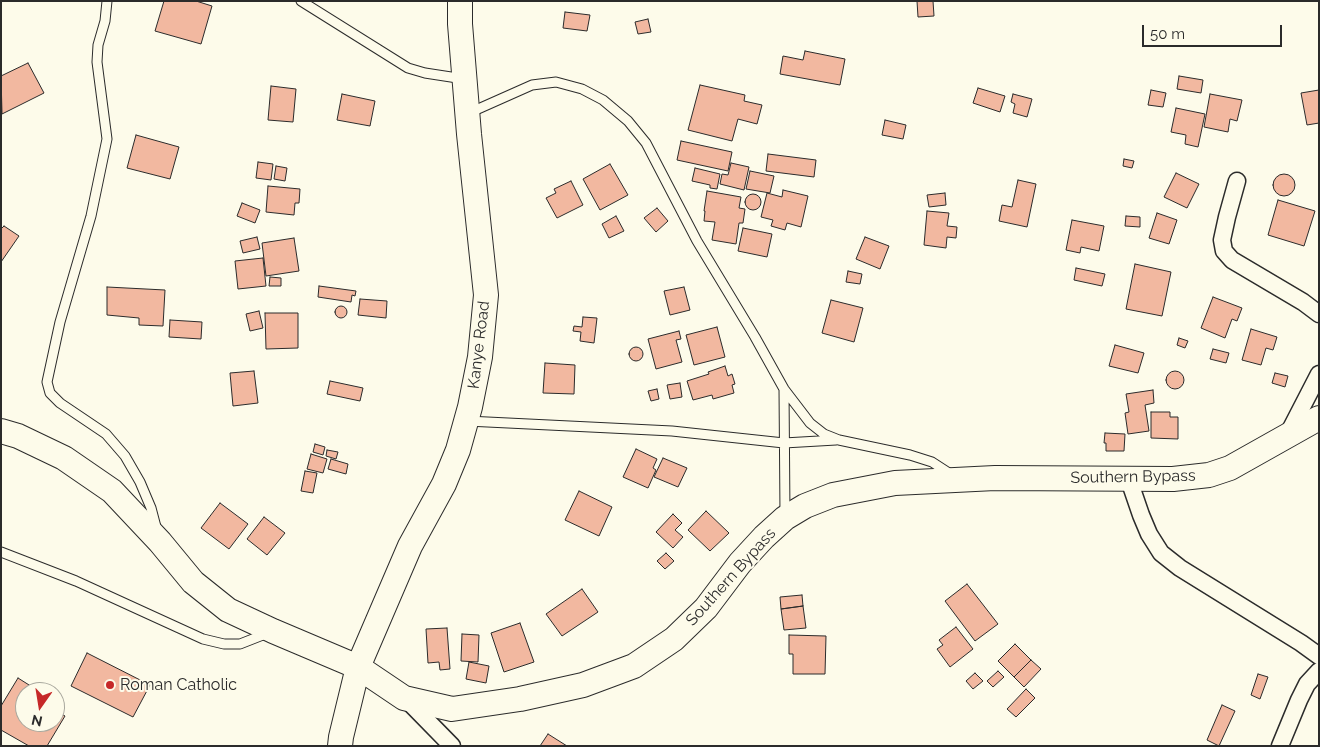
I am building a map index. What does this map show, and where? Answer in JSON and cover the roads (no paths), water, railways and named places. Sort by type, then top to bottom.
[{"type":"street","name":"Kanye Road","points":[[340,746],[358,667],[410,546],[444,484],[458,450],[480,357],[486,295],[464,79],[460,1]]},
{"type":"street","points":[[1238,181],[1222,240],[1224,251],[1232,260],[1303,302],[1319,314]]},
{"type":"street","points":[[1287,436],[1319,374]]},
{"type":"street","name":"Southern Bypass","points":[[1,431],[18,436],[64,458],[112,490],[160,542],[193,582],[228,610],[358,667],[404,698],[452,708],[520,699],[584,685],[634,666],[674,639],[706,608],[740,564],[785,518],[805,506],[834,495],[895,482],[1059,478],[1129,480],[1173,479],[1209,475],[1230,468],[1319,418]]},
{"type":"street","points":[[1129,480],[1141,515],[1161,553],[1180,568],[1319,656]]},
{"type":"street","points":[[1280,746],[1307,684],[1319,671]]},
{"type":"street","points":[[404,698],[452,746]]},
{"type":"lane","points":[[108,1],[98,45],[97,62],[107,139],[91,216],[60,322],[47,382],[50,393],[60,403],[106,434],[125,456],[140,482],[151,508],[160,542]]},
{"type":"lane","points":[[301,1],[408,68],[425,73],[464,79]]},
{"type":"lane","points":[[468,114],[532,85],[556,82],[582,89],[603,100],[628,121],[646,143],[697,241],[756,337],[784,389],[810,423],[824,434],[839,440],[910,455],[932,462],[959,480]]},
{"type":"lane","points":[[784,389],[785,518]]},
{"type":"lane","points":[[466,421],[672,431],[784,443],[839,440]]},
{"type":"lane","points":[[1,552],[76,582],[203,639],[224,644],[240,644],[273,631]]},
{"type":"place","name":"Roman Catholic","points":[[110,685]]}]
